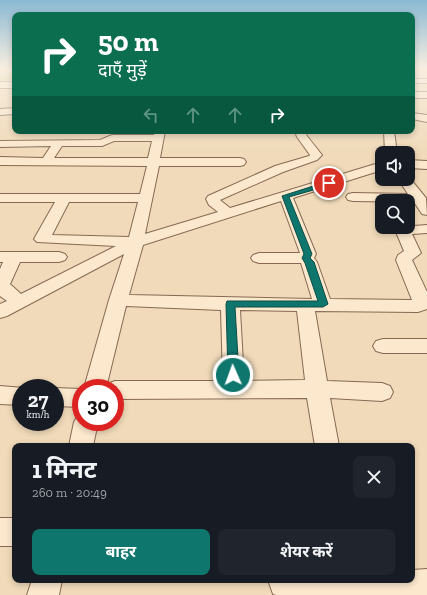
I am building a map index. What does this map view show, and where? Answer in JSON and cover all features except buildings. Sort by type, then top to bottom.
[{"type":"street","points":[[0,112],[12,111]]},
{"type":"street","points":[[415,117],[427,119]]},
{"type":"street","points":[[0,144],[102,143],[112,138],[159,134],[136,242],[118,300],[97,379]]},
{"type":"street","points":[[228,214],[214,202],[213,199],[294,164],[313,158],[316,155],[301,134]]},
{"type":"street","points":[[389,134],[390,146]]},
{"type":"street","points":[[46,162],[59,143]]},
{"type":"street","points":[[0,161],[240,162]]},
{"type":"street","points":[[294,164],[329,183]]},
{"type":"street","points":[[415,164],[427,165]]},
{"type":"street","points":[[0,312],[136,242],[375,168]]},
{"type":"street","points":[[410,186],[427,211]]},
{"type":"street","points":[[286,196],[308,254],[306,258],[309,262],[314,304],[316,389],[326,443]]},
{"type":"street","points":[[353,197],[419,198]]},
{"type":"street","points":[[0,198],[145,198]]},
{"type":"street","points":[[64,198],[42,239],[136,242]]},
{"type":"street","points":[[118,300],[230,304],[418,306],[422,304],[422,298],[404,260],[404,258],[413,253],[404,232],[408,229],[427,229]]},
{"type":"street","points":[[20,302],[4,290],[1,284],[7,257],[59,257]]},
{"type":"street","points":[[259,258],[306,258]]},
{"type":"street","points":[[230,304],[234,389]]},
{"type":"street","points":[[383,346],[427,346]]},
{"type":"street","points":[[124,390],[316,389],[382,392]]},
{"type":"street","points":[[0,395],[12,396]]},
{"type":"street","points":[[82,443],[84,431]]},
{"type":"street","points":[[0,532],[12,532]]},
{"type":"street","points":[[43,595],[46,583]]},
{"type":"street","points":[[284,583],[353,587],[427,586]]},
{"type":"route","points":[[233,375],[230,304],[323,304],[309,262],[306,258],[308,254],[286,196],[329,183]]}]
